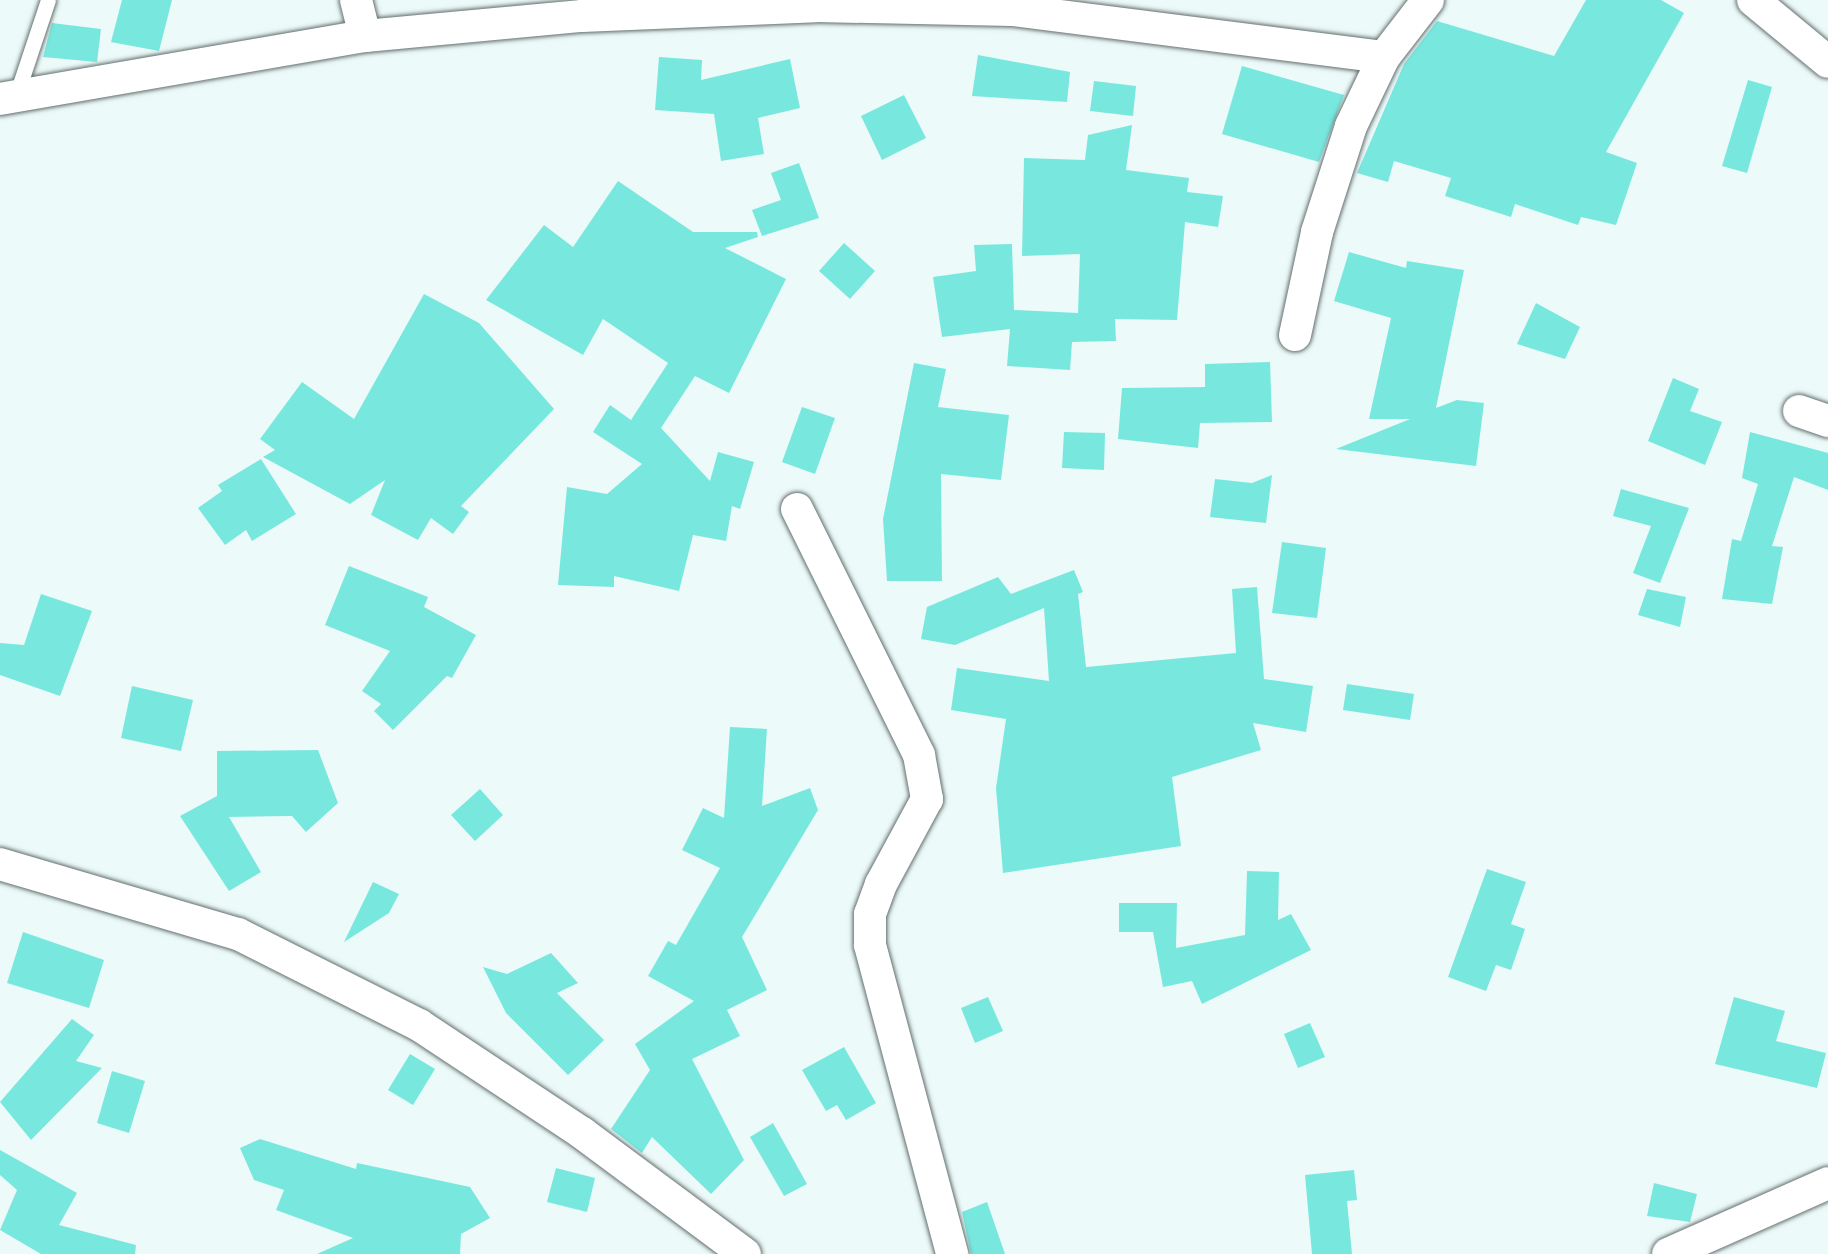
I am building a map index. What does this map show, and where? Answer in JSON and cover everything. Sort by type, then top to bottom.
[{"type":"street","points":[[356,0],[365,36]]},
{"type":"street","points":[[1295,336],[1339,161],[1384,57],[1428,0]]},
{"type":"street","points":[[1754,0],[1828,62]]},
{"type":"street","points":[[7,99],[365,36],[582,16],[934,8],[1012,10],[1384,57]]},
{"type":"street","points":[[797,509],[919,755],[927,798],[881,884],[870,914],[870,945],[952,1254]]},
{"type":"street","points":[[0,864],[238,934],[419,1025],[582,1133],[745,1254]]},
{"type":"street","points":[[1668,1254],[1828,1183]]},
{"type":"lane","points":[[7,99],[48,0]]},
{"type":"building","points":[[122,0],[172,0],[159,51],[111,42]]},
{"type":"building","points":[[1586,0],[1661,0],[1684,13],[1606,152],[1637,163],[1616,225],[1581,217],[1578,225],[1515,204],[1511,217],[1445,196],[1451,178],[1394,161],[1388,182],[1357,173],[1404,64],[1437,21],[1554,56]]},
{"type":"building","points":[[52,23],[101,29],[97,62],[43,57]]},
{"type":"building","points":[[978,55],[1070,72],[1067,102],[972,96]]},
{"type":"building","points":[[659,57],[702,60],[701,80],[790,59],[800,108],[758,118],[764,154],[721,161],[714,114],[655,110]]},
{"type":"building","points":[[1242,66],[1344,95],[1319,162],[1222,134]]},
{"type":"building","points":[[1748,80],[1772,87],[1747,173],[1722,166]]},
{"type":"building","points":[[1094,81],[1136,86],[1133,116],[1090,111]]},
{"type":"building","points":[[904,95],[926,138],[882,160],[861,116]]},
{"type":"building","points":[[1132,125],[1126,170],[1189,178],[1187,192],[1223,196],[1218,227],[1185,222],[1177,320],[1115,319],[1116,341],[1072,342],[1070,370],[1007,366],[1010,329],[942,337],[933,277],[976,271],[974,245],[1012,244],[1014,310],[1078,313],[1080,254],[1022,256],[1024,158],[1085,160],[1088,135]]},
{"type":"building","points":[[799,163],[819,218],[762,236],[752,210],[781,200],[771,173]]},
{"type":"building","points":[[618,181],[693,232],[757,232],[758,237],[725,248],[786,279],[729,393],[695,376],[661,428],[710,481],[718,452],[754,462],[740,509],[732,506],[726,541],[693,535],[679,591],[614,576],[614,587],[558,585],[567,487],[607,494],[642,464],[593,432],[610,405],[631,420],[668,363],[603,319],[583,355],[486,300],[544,225],[573,247]]},
{"type":"building","points":[[844,243],[875,271],[850,299],[819,271]]},
{"type":"building","points":[[1349,252],[1406,268],[1407,261],[1464,270],[1436,408],[1457,400],[1484,403],[1476,466],[1336,449],[1410,419],[1369,419],[1391,318],[1334,301]]},
{"type":"building","points":[[424,294],[479,323],[554,409],[461,506],[469,512],[453,534],[431,518],[418,540],[371,515],[385,480],[350,504],[263,457],[275,450],[260,439],[302,382],[354,419]]},
{"type":"building","points":[[1536,303],[1580,327],[1565,359],[1517,344]]},
{"type":"building","points":[[1270,362],[1272,422],[1200,423],[1198,448],[1118,439],[1122,388],[1205,387],[1205,364]]},
{"type":"building","points":[[914,363],[946,369],[938,407],[1009,415],[1001,480],[941,474],[942,581],[887,581],[883,519]]},
{"type":"building","points":[[1673,378],[1699,389],[1690,411],[1722,422],[1705,465],[1648,441]]},
{"type":"building","points":[[802,407],[835,418],[815,474],[782,462]]},
{"type":"building","points":[[1064,432],[1105,433],[1104,470],[1062,468]]},
{"type":"building","points":[[1750,432],[1828,453],[1828,490],[1794,477],[1772,546],[1783,547],[1772,604],[1722,599],[1732,539],[1741,541],[1758,484],[1742,478]]},
{"type":"building","points":[[261,459],[296,514],[252,541],[246,530],[225,545],[198,508],[222,491],[218,485]]},
{"type":"building","points":[[1272,475],[1266,523],[1210,517],[1215,479],[1252,483]]},
{"type":"building","points":[[1621,489],[1689,508],[1660,583],[1633,573],[1651,526],[1613,516]]},
{"type":"building","points":[[1282,542],[1326,548],[1317,618],[1272,613]]},
{"type":"building","points":[[349,566],[428,597],[424,607],[476,635],[452,678],[447,676],[393,730],[374,711],[381,704],[362,691],[390,651],[325,625]]},
{"type":"building","points":[[1074,570],[1083,592],[1078,594],[1086,667],[1236,653],[1232,589],[1257,587],[1264,679],[1313,686],[1306,732],[1253,723],[1261,750],[1172,777],[1181,846],[1003,873],[996,788],[1006,719],[951,710],[957,668],[1049,681],[1044,608],[955,645],[921,639],[927,607],[998,577],[1011,594]]},
{"type":"building","points":[[1647,589],[1686,597],[1680,627],[1638,615]]},
{"type":"building","points":[[41,594],[92,611],[60,696],[0,675],[0,643],[24,645]]},
{"type":"building","points":[[1347,684],[1414,694],[1410,720],[1343,710]]},
{"type":"building","points":[[132,686],[193,700],[181,751],[121,738]]},
{"type":"building","points":[[730,727],[767,729],[762,806],[810,788],[818,810],[742,937],[767,990],[727,1010],[740,1036],[692,1059],[744,1160],[711,1194],[652,1137],[642,1153],[611,1129],[650,1070],[635,1044],[694,1001],[648,976],[668,941],[676,945],[720,868],[682,850],[703,808],[724,818]]},
{"type":"building","points":[[318,750],[338,803],[306,832],[292,816],[229,817],[261,872],[229,891],[180,816],[217,796],[217,751]]},
{"type":"building","points":[[480,789],[503,815],[475,841],[451,815]]},
{"type":"building","points":[[1487,869],[1526,882],[1511,924],[1525,929],[1511,970],[1496,965],[1486,991],[1448,977]]},
{"type":"building","points":[[1247,871],[1279,872],[1278,920],[1291,914],[1311,950],[1202,1004],[1192,981],[1163,987],[1153,932],[1119,932],[1119,903],[1177,903],[1176,948],[1245,935]]},
{"type":"building","points":[[373,882],[399,894],[389,913],[344,942]]},
{"type":"building","points":[[23,932],[104,960],[89,1008],[7,983]]},
{"type":"building","points":[[551,953],[578,983],[557,993],[604,1040],[568,1075],[506,1013],[483,967],[507,974]]},
{"type":"building","points":[[988,997],[1003,1031],[975,1043],[961,1008]]},
{"type":"building","points":[[1734,997],[1785,1011],[1776,1041],[1826,1053],[1817,1088],[1715,1064]]},
{"type":"building","points":[[72,1019],[94,1035],[76,1061],[102,1068],[31,1140],[0,1102]]},
{"type":"building","points":[[1310,1023],[1325,1057],[1298,1068],[1284,1034]]},
{"type":"building","points":[[844,1047],[876,1103],[846,1120],[837,1105],[826,1111],[802,1070]]},
{"type":"building","points":[[410,1054],[435,1069],[413,1105],[388,1090]]},
{"type":"building","points":[[112,1071],[145,1081],[129,1133],[97,1123]]},
{"type":"building","points":[[773,1123],[807,1184],[784,1196],[750,1137]]},
{"type":"building","points":[[260,1139],[356,1169],[357,1163],[470,1187],[490,1218],[461,1234],[460,1254],[317,1254],[353,1238],[276,1210],[284,1190],[254,1180],[240,1148]]},
{"type":"building","points":[[0,1150],[77,1193],[59,1225],[136,1245],[135,1254],[41,1254],[0,1230],[17,1190],[0,1175]]},
{"type":"building","points":[[556,1168],[595,1178],[587,1212],[547,1202]]},
{"type":"building","points":[[1354,1170],[1357,1200],[1347,1201],[1352,1254],[1312,1254],[1305,1175]]},
{"type":"building","points":[[1654,1183],[1697,1194],[1690,1222],[1647,1216]]},
{"type":"building","points":[[987,1202],[1005,1254],[971,1254],[962,1212]]}]
